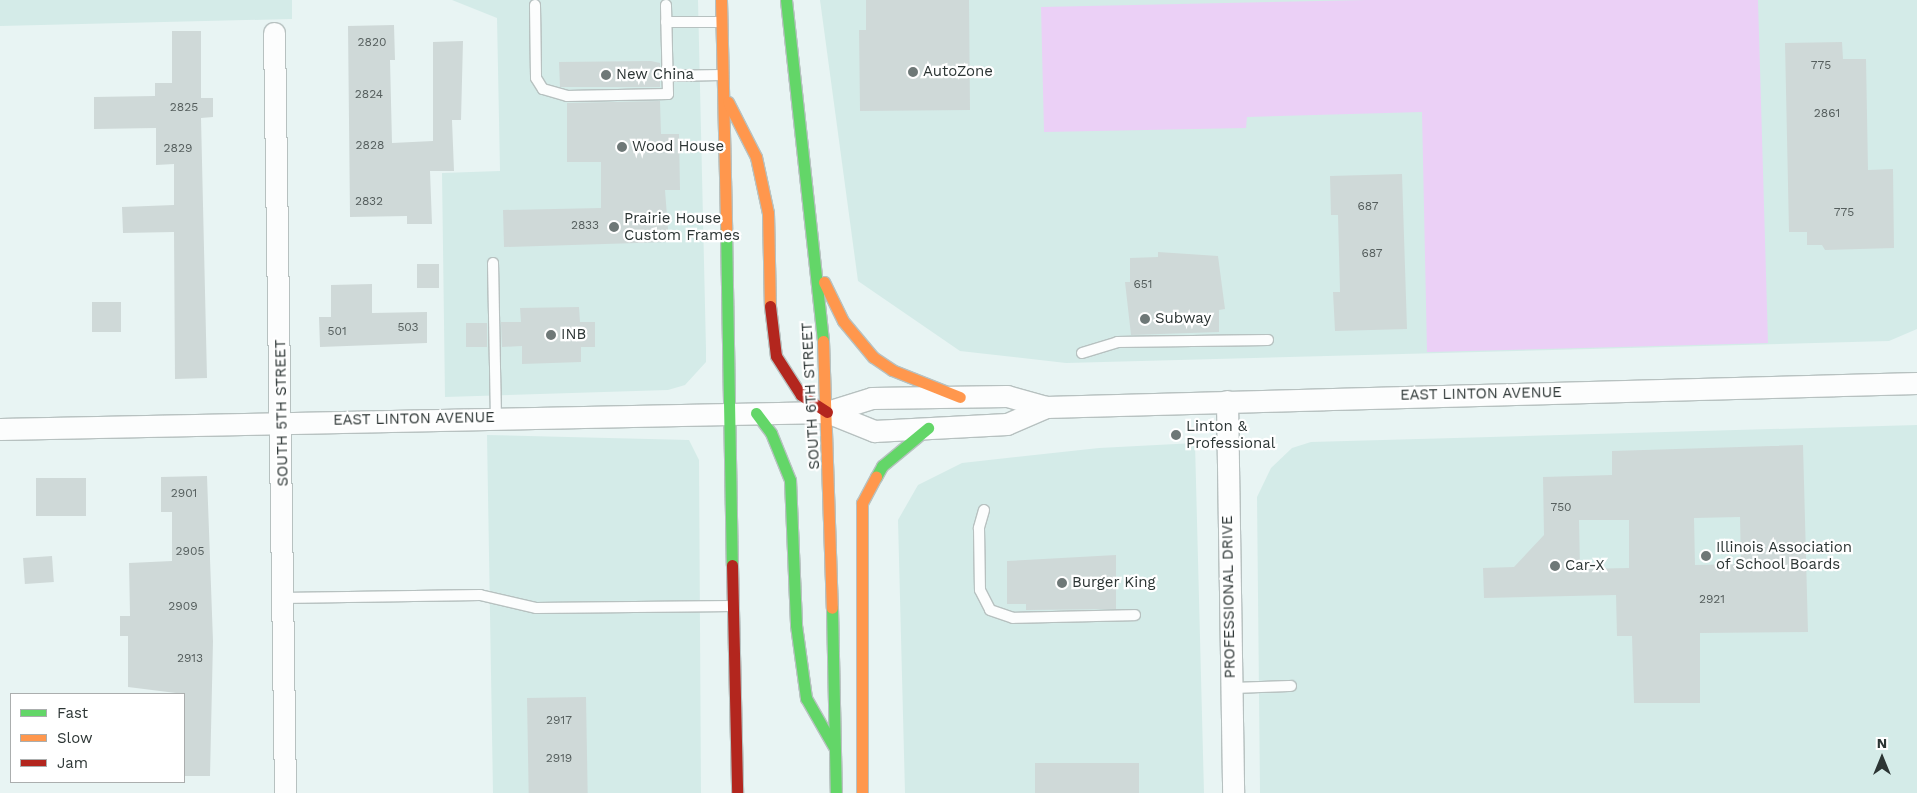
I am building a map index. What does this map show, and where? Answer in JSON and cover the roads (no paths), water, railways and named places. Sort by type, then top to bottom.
[{"type":"main road","points":[[721,0],[724,74],[737,793]]},
{"type":"main road","name":"SOUTH 6TH STREET","points":[[786,0],[818,269],[827,412],[836,793]]},
{"type":"main road","points":[[724,94],[756,157],[768,213],[770,315],[776,356],[801,395],[827,412]]},
{"type":"main road","points":[[818,269],[843,321],[873,357],[892,370],[960,397]]},
{"type":"main road","points":[[756,413],[771,433],[790,480],[796,625],[806,698],[836,751]]},
{"type":"main road","points":[[862,793],[862,503],[882,466],[928,428]]},
{"type":"main road","points":[[736,738],[748,793]]},
{"type":"street","name":"SOUTH 5TH STREET","points":[[274,33],[283,422],[282,598],[285,793]]},
{"type":"street","name":"EAST LINTON AVENUE","points":[[0,428],[827,412],[872,398],[1007,396],[1046,407],[1917,383]]},
{"type":"street","name":"PROFESSIONAL DRIVE","points":[[1228,401],[1233,793]]},
{"type":"street","name":"EAST LINTON AVENUE","points":[[827,412],[874,431],[1006,424],[1046,407]]},
{"type":"lane","points":[[535,5],[536,78],[543,89],[567,96],[668,94],[666,4]]},
{"type":"lane","points":[[666,22],[722,22]]},
{"type":"lane","points":[[667,76],[724,74]]},
{"type":"lane","points":[[493,263],[496,417]]},
{"type":"lane","points":[[1082,353],[1116,342],[1268,340]]},
{"type":"lane","points":[[984,510],[979,528],[980,590],[990,610],[1013,618],[1135,615]]},
{"type":"lane","points":[[282,598],[480,596],[536,608],[734,606]]},
{"type":"lane","points":[[1231,688],[1291,686]]},
{"type":"place","name":"AutoZone","points":[[913,72]]},
{"type":"place","name":"New China","points":[[606,75]]},
{"type":"place","name":"Wood House","points":[[622,147]]},
{"type":"place","name":"Prairie House Custom Frames","points":[[614,227]]},
{"type":"place","name":"Subway","points":[[1145,319]]},
{"type":"place","name":"INB","points":[[551,335]]},
{"type":"place","name":"Linton & Professional","points":[[1176,435]]},
{"type":"place","name":"Illinois Association of School Boards","points":[[1706,556]]},
{"type":"place","name":"Car-X","points":[[1555,566]]},
{"type":"place","name":"Burger King","points":[[1062,583]]}]
